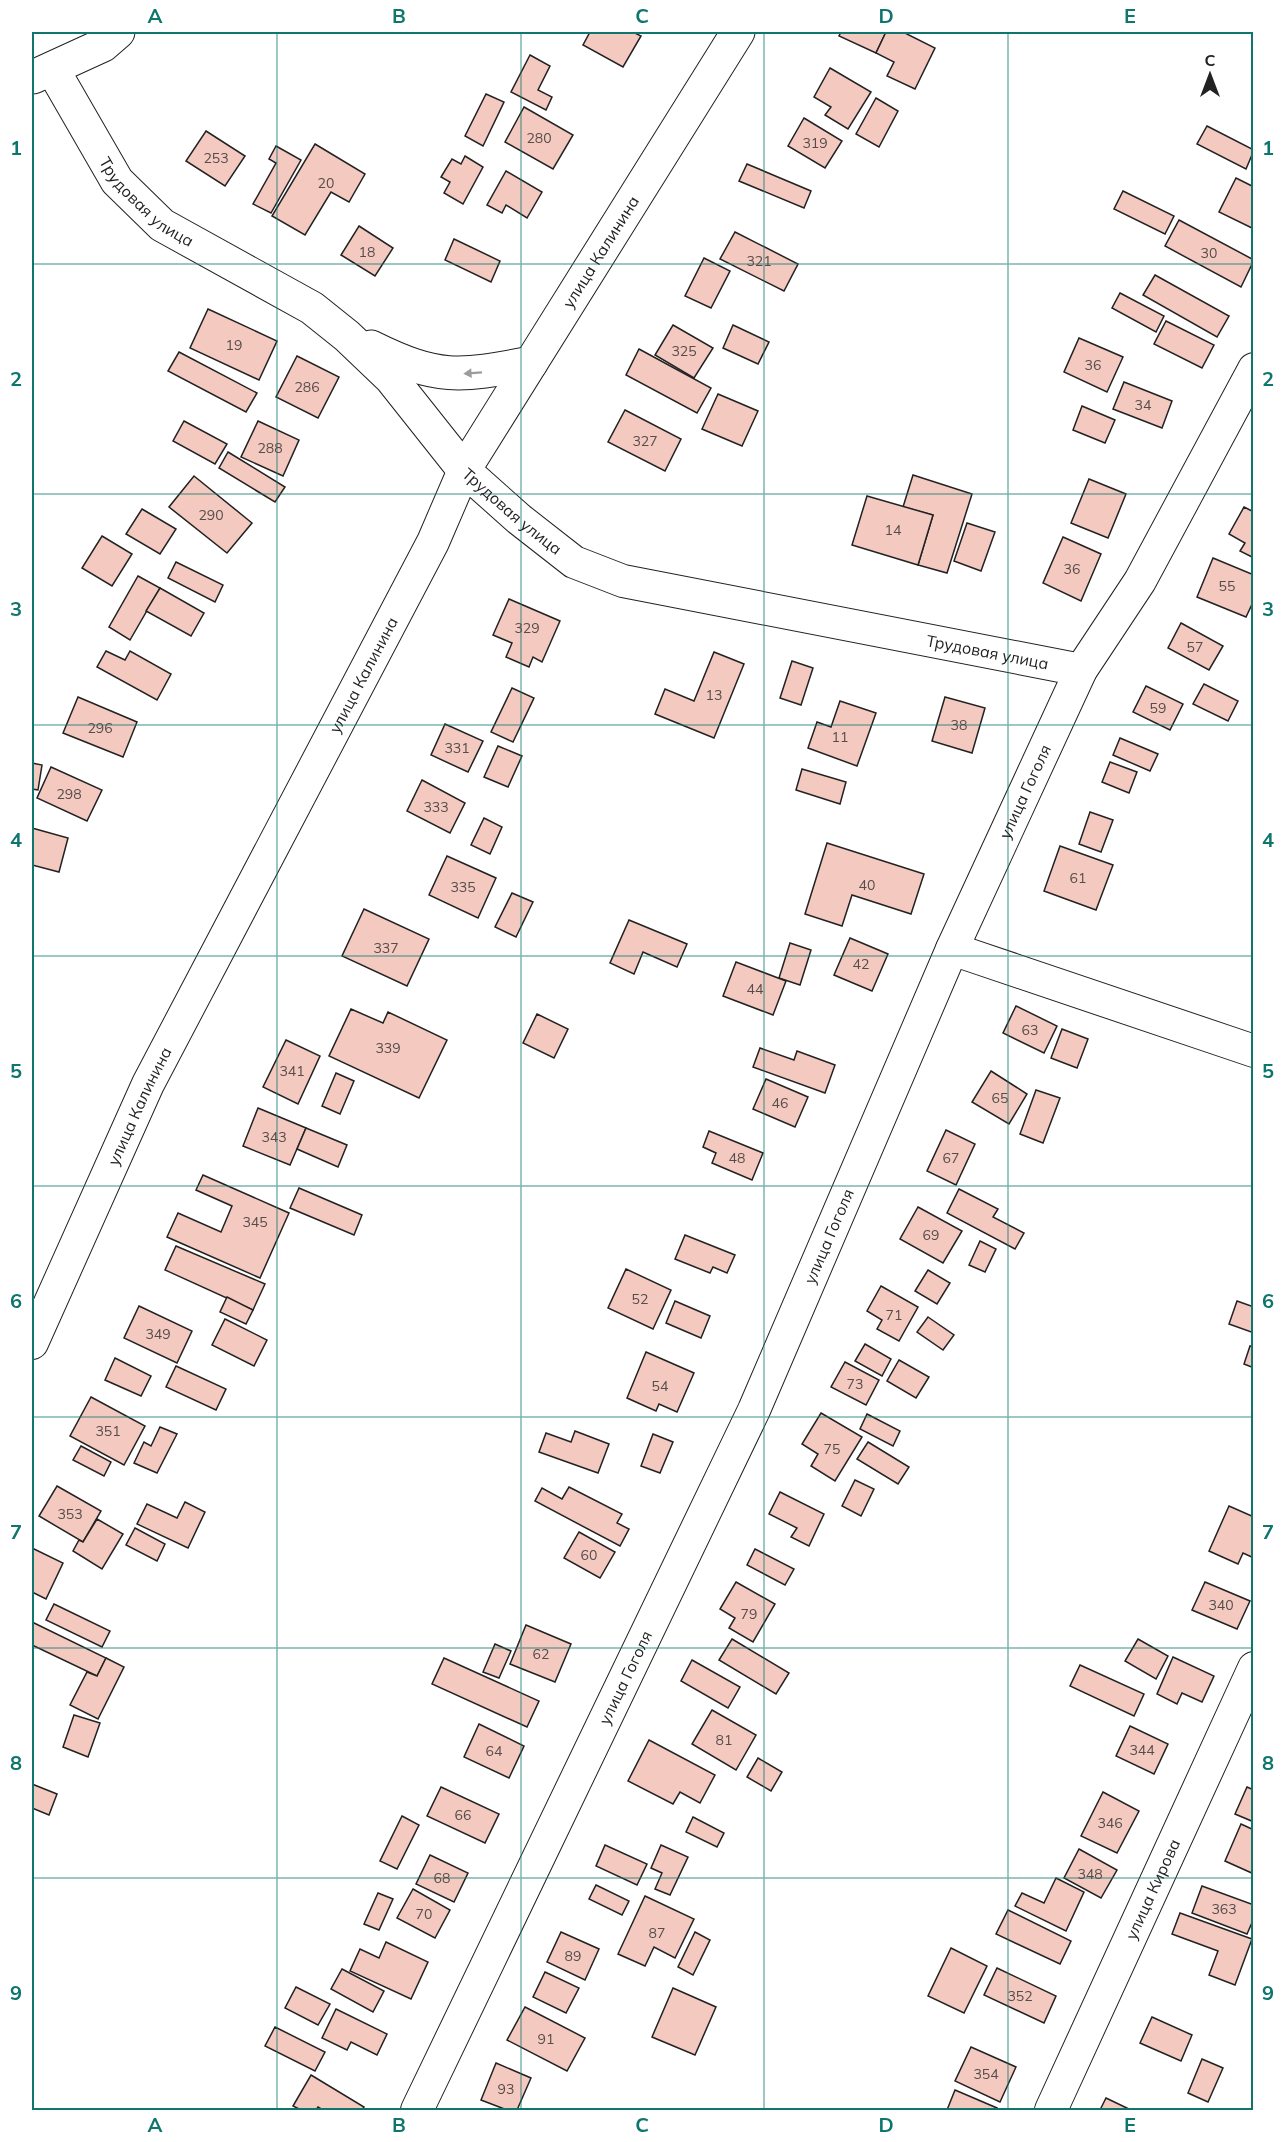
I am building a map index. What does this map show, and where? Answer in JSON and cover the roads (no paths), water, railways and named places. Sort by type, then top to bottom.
[{"type":"street","points":[[42,74],[103,45],[118,32]]},
{"type":"street","name":"улица Калинина","points":[[32,1343],[148,1084],[433,542],[464,470],[738,32]]},
{"type":"street","name":"Трудовая улица","points":[[42,74],[117,181],[162,225],[312,308],[391,378],[464,470],[519,519],[574,562],[623,581],[1081,670]]},
{"type":"street","points":[[346,336],[406,364],[442,374],[475,374],[531,363]]},
{"type":"street","name":"улица Гоголя","points":[[417,2110],[754,1410],[952,949],[1081,670],[1140,581],[1254,369]]},
{"type":"street","points":[[952,949],[1254,1051]]},
{"type":"street","name":"улица Кирова","points":[[1050,2110],[1254,1668]]}]
